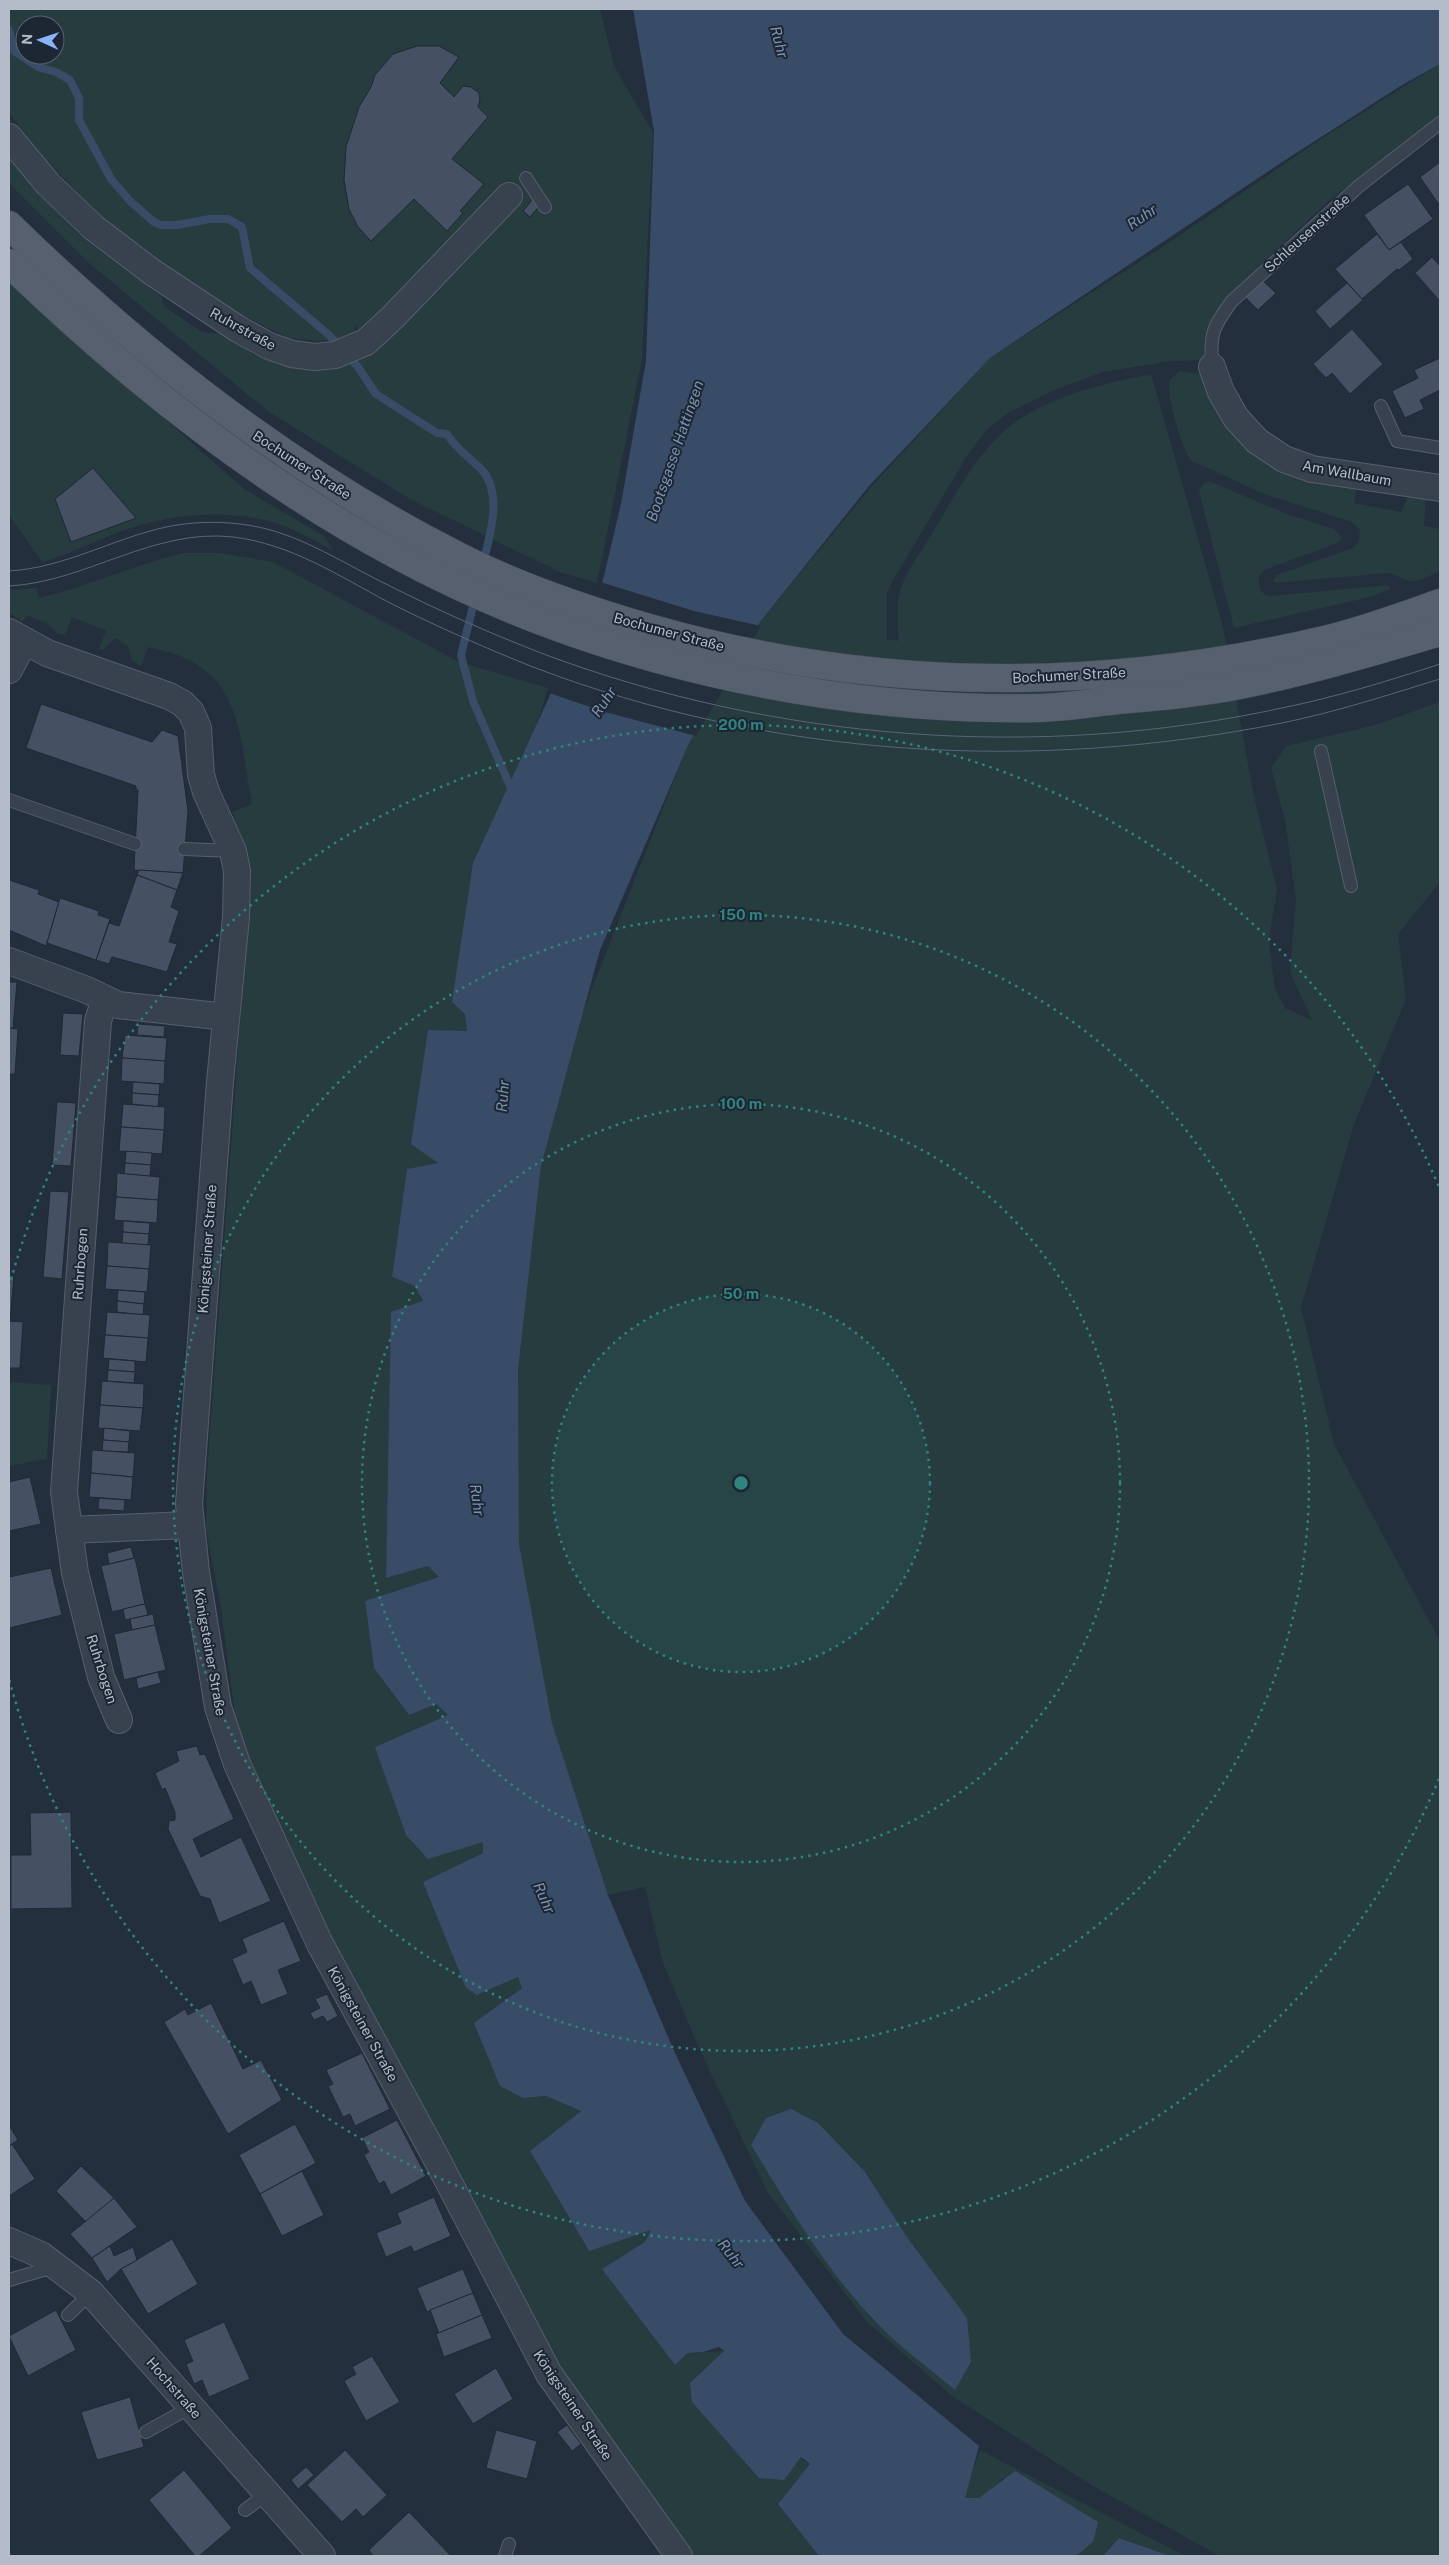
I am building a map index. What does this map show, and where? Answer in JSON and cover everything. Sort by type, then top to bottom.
[{"type":"main road","name":"Bochumer Straße","points":[[9,225],[127,335],[208,400],[327,483],[410,531],[460,557],[505,577],[613,618],[686,638],[749,652],[842,668],[936,678],[1036,679],[1183,666],[1339,663],[1440,632]]},
{"type":"main road","name":"Bochumer Straße","points":[[9,263],[115,359],[196,424],[323,512],[396,555],[451,582],[598,642],[733,676],[837,695],[935,707],[1044,708],[1182,694],[1273,664],[1332,638],[1440,603]]},
{"type":"street","name":"Ruhrstraße","points":[[9,137],[48,184],[94,228],[213,313],[269,346],[292,354],[315,357],[344,351],[366,342],[393,317],[517,187]]},
{"type":"street","name":"Am Wallbaum","points":[[1212,367],[1221,392],[1236,418],[1257,441],[1284,460],[1312,469],[1440,488]]},
{"type":"street","points":[[9,670],[17,637]]},
{"type":"street","name":"Königsteiner Straße","points":[[17,637],[47,653],[169,696],[182,703],[191,712],[198,728],[202,774],[206,792],[233,851],[237,871],[237,894],[192,1443],[189,1525],[211,1673],[224,1728],[237,1764],[320,1944],[434,2154],[549,2374],[679,2556]]},
{"type":"street","points":[[9,961],[118,1005],[226,1017]]},
{"type":"street","name":"Ruhrbogen","points":[[105,999],[98,1021],[64,1492],[75,1573],[101,1677],[119,1720]]},
{"type":"street","points":[[70,1530],[189,1525]]},
{"type":"street","name":"Hochstraße","points":[[9,2241],[41,2255],[59,2266],[91,2293],[322,2556]]},
{"type":"lane","name":"Schleusenstraße","points":[[1212,367],[1210,339],[1217,321],[1232,301],[1359,186],[1440,123]]},
{"type":"lane","points":[[517,187],[545,207]]},
{"type":"lane","points":[[1381,406],[1397,441],[1440,448]]},
{"type":"lane","points":[[1321,750],[1351,886]]},
{"type":"lane","points":[[9,800],[135,844]]},
{"type":"lane","points":[[184,849],[233,851]]},
{"type":"lane","points":[[9,2280],[59,2266]]},
{"type":"lane","points":[[68,2315],[91,2293]]},
{"type":"lane","points":[[146,2432],[191,2407]]},
{"type":"lane","points":[[245,2510],[267,2494]]},
{"type":"green space","points":[[9,9],[600,9],[614,66],[653,133],[642,359],[597,583],[562,573],[410,499],[269,412],[89,263],[9,183],[9,156],[42,196],[89,243],[162,297],[164,306],[202,332],[225,334],[254,355],[290,366],[331,368],[365,358],[356,323],[355,331],[343,339],[320,341],[289,338],[237,313],[167,266],[98,214],[42,155],[9,113]]},
{"type":"green space","points":[[1440,64],[1440,118],[1331,199],[1224,299],[1210,326],[1204,357],[1201,360],[1172,361],[1103,372],[1059,388],[1009,412],[992,425],[965,459],[892,582],[887,593],[887,639],[898,641],[898,601],[907,573],[970,472],[994,441],[1023,417],[1053,401],[1100,385],[1149,375],[1152,377],[1223,627],[1254,797],[1277,889],[1269,941],[1275,989],[1285,1008],[1312,1020],[1290,972],[1296,900],[1285,820],[1271,768],[1286,746],[1375,725],[1440,702],[1440,882],[1398,934],[1406,999],[1354,1124],[1301,1307],[1334,1444],[1440,1641],[1440,2556],[1220,2556],[1091,2485],[952,2396],[867,2322],[768,2193],[699,2048],[663,1963],[645,1887],[608,1895],[552,1723],[519,1544],[518,1370],[541,1166],[585,1006],[689,742],[760,622],[871,487],[990,358],[1167,244],[1321,139]],"holes":[[[865,2172],[909,2240],[874,2321],[847,2289],[791,2211]]]},
{"type":"green space","points":[[9,281],[244,489],[324,536],[334,551],[296,531],[272,522],[232,515],[212,515],[172,518],[133,527],[42,562],[9,515]]},
{"type":"green space","points":[[1179,371],[1205,375],[1227,420],[1357,483],[1354,503],[1401,512],[1410,492],[1426,495],[1424,526],[1440,529],[1440,571],[1416,581],[1408,581],[1388,573],[1275,583],[1274,579],[1277,575],[1353,548],[1359,542],[1360,530],[1352,522],[1264,494],[1190,460],[1175,421],[1169,391],[1169,381]]},
{"type":"green space","points":[[1209,481],[1287,514],[1334,529],[1342,538],[1337,543],[1264,570],[1259,582],[1260,589],[1265,595],[1388,585],[1390,589],[1370,597],[1234,628],[1199,491],[1205,482]]},
{"type":"green space","points":[[184,553],[220,553],[273,562],[459,662],[548,688],[532,741],[465,1014],[467,1032],[428,1030],[439,1163],[407,1169],[392,1277],[415,1286],[423,1301],[390,1431],[386,1578],[428,1566],[439,1577],[365,1601],[374,1668],[409,1715],[436,1704],[449,1715],[375,1747],[483,1842],[483,1853],[423,1882],[478,1995],[518,1977],[523,1987],[474,2023],[523,2098],[546,2096],[581,2111],[530,2151],[588,2250],[651,2230],[645,2242],[603,2269],[675,2365],[688,2353],[724,2351],[691,2383],[810,2465],[778,2504],[819,2556],[687,2556],[579,2401],[322,1923],[239,1744],[221,1608],[206,1529],[207,1472],[251,874],[232,812],[252,804],[241,741],[229,702],[219,685],[205,670],[185,658],[148,647],[141,666],[132,660],[128,646],[115,638],[104,650],[99,649],[106,631],[72,617],[65,635],[57,633],[48,624],[28,615],[22,621],[9,613],[9,590],[36,588],[39,598]]},
{"type":"green space","points":[[9,1382],[51,1385],[47,1459],[9,1466]]},
{"type":"green space","points":[[980,2450],[1185,2556],[1170,2556],[1119,2538],[1103,2556],[1076,2556],[1093,2542],[1003,2478],[987,2494],[977,2498],[965,2498],[966,2489]]},
{"type":"water","points":[[633,9],[1440,9],[1440,64],[1402,85],[1276,166],[990,358],[869,486],[760,622],[689,743],[600,950],[541,1166],[518,1370],[519,1544],[552,1723],[608,1895],[673,2049],[745,2201],[843,2334],[979,2446],[965,2498],[979,2498],[1015,2471],[1098,2522],[1093,2542],[1076,2556],[819,2556],[778,2504],[810,2464],[801,2457],[784,2480],[759,2478],[692,2402],[690,2383],[724,2351],[719,2347],[703,2352],[688,2353],[675,2365],[602,2269],[645,2242],[651,2230],[589,2251],[530,2151],[581,2111],[546,2096],[523,2098],[500,2086],[474,2023],[522,1988],[518,1977],[477,1995],[466,1988],[423,1882],[483,1853],[483,1842],[428,1859],[406,1835],[375,1747],[448,1715],[436,1704],[409,1715],[374,1668],[365,1601],[439,1577],[428,1566],[386,1578],[391,1312],[423,1301],[415,1286],[392,1277],[407,1169],[438,1163],[411,1144],[428,1030],[467,1031],[465,1014],[452,1002],[473,863],[603,580],[621,504],[646,361],[654,131]]},
{"type":"water","points":[[791,2109],[818,2123],[865,2172],[909,2240],[967,2318],[971,2362],[955,2390],[893,2339],[839,2280],[808,2236],[751,2145],[766,2118]]},
{"type":"water","points":[[1119,2538],[1170,2556],[1103,2556]]},
{"type":"pier","points":[[600,582],[694,611],[761,626],[696,736],[605,712],[549,693]]},
{"type":"building","points":[[417,46],[439,46],[459,57],[440,83],[454,97],[463,86],[471,87],[479,93],[478,107],[488,117],[452,159],[484,184],[460,211],[463,213],[447,231],[414,199],[371,241],[358,227],[349,209],[344,180],[346,147],[359,107],[371,87],[375,75],[393,54]]},
{"type":"building","points":[[1440,162],[1440,206],[1420,177]]},
{"type":"building","points":[[1408,184],[1433,219],[1389,250],[1364,215]]},
{"type":"building","points":[[534,198],[541,204],[530,217],[523,211]]},
{"type":"building","points":[[1377,234],[1389,250],[1401,242],[1413,259],[1399,270],[1397,269],[1362,299],[1335,269]]},
{"type":"building","points":[[1432,257],[1440,266],[1440,301],[1415,273]]},
{"type":"building","points":[[1263,281],[1276,293],[1258,310],[1245,297]]},
{"type":"building","points":[[1347,283],[1363,300],[1330,329],[1315,311]]},
{"type":"building","points":[[1352,329],[1383,364],[1350,394],[1332,373],[1326,378],[1313,364]]},
{"type":"building","points":[[1440,358],[1440,390],[1420,400],[1424,409],[1405,418],[1392,391],[1418,378],[1414,370]]},
{"type":"building","points":[[93,468],[136,518],[71,542],[55,499]]},
{"type":"building","points":[[41,704],[152,742],[162,730],[178,736],[188,811],[183,873],[134,870],[138,790],[136,790],[136,786],[26,748]]},
{"type":"building","points":[[139,870],[183,873],[177,890],[137,875]]},
{"type":"building","points":[[137,875],[177,890],[171,907],[179,911],[169,942],[177,944],[167,972],[112,957],[109,964],[96,960],[109,923],[119,926]]},
{"type":"building","points":[[9,880],[39,890],[38,894],[59,902],[46,946],[9,930]]},
{"type":"building","points":[[60,898],[99,911],[98,915],[110,919],[96,960],[47,943]]},
{"type":"building","points":[[9,982],[17,982],[13,1029],[9,1028]]},
{"type":"building","points":[[63,1013],[83,1014],[79,1056],[60,1055]]},
{"type":"building","points":[[138,1024],[165,1026],[164,1037],[137,1035]]},
{"type":"building","points":[[9,1028],[18,1029],[15,1074],[9,1074]]},
{"type":"building","points":[[125,1035],[167,1038],[165,1061],[122,1058]]},
{"type":"building","points":[[122,1058],[165,1061],[164,1084],[121,1081]]},
{"type":"building","points":[[133,1082],[160,1084],[159,1095],[132,1093]]},
{"type":"building","points":[[132,1093],[159,1095],[158,1107],[132,1104]]},
{"type":"building","points":[[57,1102],[76,1103],[71,1166],[52,1165]]},
{"type":"building","points":[[123,1104],[165,1107],[164,1130],[121,1127]]},
{"type":"building","points":[[121,1127],[164,1130],[162,1154],[119,1151]]},
{"type":"building","points":[[126,1151],[152,1153],[151,1165],[125,1163]]},
{"type":"building","points":[[125,1163],[151,1165],[150,1176],[124,1174]]},
{"type":"building","points":[[117,1173],[160,1177],[158,1200],[116,1197]]},
{"type":"building","points":[[50,1191],[69,1192],[62,1279],[43,1277]]},
{"type":"building","points":[[116,1197],[158,1200],[157,1223],[114,1220]]},
{"type":"building","points":[[123,1221],[150,1223],[149,1234],[123,1232]]},
{"type":"building","points":[[123,1232],[149,1234],[148,1245],[122,1243]]},
{"type":"building","points":[[108,1242],[151,1245],[149,1269],[107,1266]]},
{"type":"building","points":[[107,1266],[149,1269],[147,1292],[105,1289]]},
{"type":"building","points":[[9,1275],[14,1276],[10,1321],[9,1321]]},
{"type":"building","points":[[118,1290],[145,1292],[144,1304],[117,1301]]},
{"type":"building","points":[[117,1301],[144,1304],[143,1315],[117,1312]]},
{"type":"building","points":[[107,1312],[150,1315],[148,1338],[105,1335]]},
{"type":"building","points":[[9,1321],[23,1322],[20,1368],[9,1368]]},
{"type":"building","points":[[105,1335],[148,1338],[146,1362],[103,1358]]},
{"type":"building","points":[[109,1359],[135,1361],[135,1372],[108,1370]]},
{"type":"building","points":[[108,1370],[135,1372],[134,1383],[107,1381]]},
{"type":"building","points":[[102,1381],[144,1384],[143,1408],[100,1405]]},
{"type":"building","points":[[100,1405],[143,1408],[140,1431],[98,1428]]},
{"type":"building","points":[[104,1428],[130,1431],[129,1442],[103,1440]]},
{"type":"building","points":[[103,1440],[129,1442],[128,1452],[102,1451]]},
{"type":"building","points":[[92,1450],[135,1453],[133,1477],[91,1473]]},
{"type":"building","points":[[91,1473],[133,1477],[131,1500],[89,1497]]},
{"type":"building","points":[[30,1477],[41,1524],[9,1531],[9,1482]]},
{"type":"building","points":[[99,1498],[125,1500],[124,1511],[98,1509]]},
{"type":"building","points":[[131,1547],[134,1558],[109,1564],[107,1553]]},
{"type":"building","points":[[135,1558],[145,1604],[112,1612],[101,1566]]},
{"type":"building","points":[[51,1568],[62,1615],[9,1628],[9,1577]]},
{"type":"building","points":[[145,1604],[148,1615],[125,1620],[123,1609]]},
{"type":"building","points":[[153,1614],[155,1625],[132,1630],[130,1619]]},
{"type":"building","points":[[155,1625],[166,1670],[124,1680],[114,1634]]},
{"type":"building","points":[[158,1672],[161,1683],[138,1689],[136,1678]]},
{"type":"building","points":[[197,1746],[200,1755],[205,1754],[234,1819],[193,1839],[201,1857],[241,1837],[271,1901],[219,1923],[210,1899],[200,1896],[168,1829],[169,1821],[175,1820],[175,1812],[165,1788],[162,1790],[155,1773],[179,1761],[176,1751]]},
{"type":"building","points":[[71,1812],[72,1908],[11,1909],[11,1855],[31,1855],[30,1813]]},
{"type":"building","points":[[284,1921],[301,1961],[278,1970],[288,1994],[261,2005],[251,1981],[243,1985],[232,1959],[247,1952],[242,1939]]},
{"type":"building","points":[[327,1994],[338,2016],[327,2022],[323,2016],[314,2020],[310,2013],[320,2008],[315,1999]]},
{"type":"building","points":[[211,2003],[243,2069],[261,2060],[282,2100],[228,2134],[164,2022],[185,2009],[188,2015]]},
{"type":"building","points":[[362,2053],[390,2109],[355,2126],[350,2114],[343,2117],[328,2086],[333,2084],[326,2070]]},
{"type":"building","points":[[397,2120],[426,2176],[391,2195],[384,2181],[379,2184],[364,2155],[369,2152],[362,2138]]},
{"type":"building","points":[[295,2124],[316,2163],[260,2194],[239,2155]]},
{"type":"building","points":[[9,2125],[18,2140],[9,2146]]},
{"type":"building","points":[[12,2144],[35,2179],[9,2196],[9,2146]]},
{"type":"building","points":[[81,2166],[114,2198],[86,2222],[56,2191]]},
{"type":"building","points":[[302,2171],[324,2215],[282,2236],[260,2194]]},
{"type":"building","points":[[434,2197],[451,2236],[414,2252],[411,2246],[386,2257],[376,2233],[401,2223],[397,2213]]},
{"type":"building","points":[[114,2198],[137,2227],[92,2258],[70,2234]]},
{"type":"building","points":[[172,2239],[198,2284],[148,2314],[121,2269]]},
{"type":"building","points":[[110,2246],[114,2256],[133,2247],[137,2260],[121,2269],[107,2282],[92,2258]]},
{"type":"building","points":[[463,2269],[473,2293],[427,2312],[417,2288]]},
{"type":"building","points":[[473,2293],[482,2315],[439,2333],[430,2310]]},
{"type":"building","points":[[56,2310],[76,2350],[28,2376],[9,2336]]},
{"type":"building","points":[[482,2315],[492,2338],[444,2357],[436,2334]]},
{"type":"building","points":[[224,2322],[250,2379],[209,2397],[202,2380],[194,2384],[186,2364],[193,2361],[184,2340]]},
{"type":"building","points":[[372,2356],[400,2402],[366,2421],[344,2381],[356,2374],[352,2367]]},
{"type":"building","points":[[496,2368],[513,2399],[473,2424],[454,2394]]},
{"type":"building","points":[[130,2397],[144,2447],[97,2460],[81,2412]]},
{"type":"building","points":[[567,2425],[581,2444],[572,2451],[557,2432]]},
{"type":"building","points":[[496,2430],[537,2441],[527,2479],[486,2468]]},
{"type":"building","points":[[345,2450],[387,2495],[363,2517],[356,2509],[342,2522],[307,2485]]},
{"type":"building","points":[[306,2467],[314,2475],[298,2489],[291,2480]]},
{"type":"building","points":[[184,2470],[232,2528],[199,2556],[195,2556],[149,2500]]},
{"type":"building","points":[[409,2512],[451,2556],[373,2556],[369,2550]]},
{"type":"waterway","points":[[9,30],[14,51],[38,67],[56,72],[70,80],[79,98],[79,120],[111,179],[131,202],[154,222],[161,225],[177,225],[210,219],[228,219],[242,227],[250,268],[329,335],[358,367],[376,394],[437,433],[447,434],[459,449],[482,470],[492,491],[493,503],[491,528],[483,563]]},
{"type":"waterway","points":[[475,598],[461,655],[473,701],[513,793]]},
{"type":"tram line","points":[[9,571],[49,565],[146,532],[175,525],[222,522],[260,527],[315,547],[422,602],[501,637],[541,653],[630,683],[721,706],[814,723],[907,733],[1002,737],[1096,734],[1190,724],[1322,699],[1440,664]]},
{"type":"tram line","points":[[9,586],[65,575],[147,547],[175,540],[204,536],[233,537],[275,546],[295,554],[314,562],[407,612],[497,652],[533,667],[624,698],[716,721],[809,738],[904,748],[999,751],[1094,748],[1188,739],[1302,719],[1440,679]]},
{"type":"water label","name":"Ruhr","points":[[779,42]]},
{"type":"water label","name":"Ruhr","points":[[1142,217]]},
{"type":"water label","name":"Bootsgasse Hattingen","points":[[675,451]]},
{"type":"water label","name":"Ruhr","points":[[604,702]]},
{"type":"water label","name":"Ruhr","points":[[503,1096]]},
{"type":"water label","name":"Ruhr","points":[[477,1500]]},
{"type":"water label","name":"Ruhr","points":[[544,1898]]},
{"type":"water label","name":"Ruhr","points":[[731,2254]]}]
